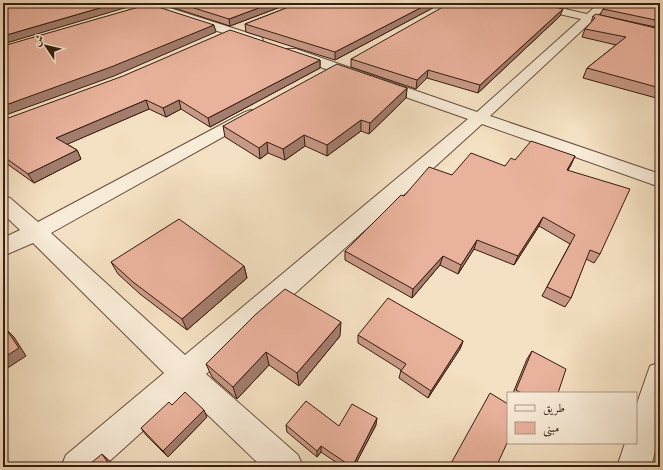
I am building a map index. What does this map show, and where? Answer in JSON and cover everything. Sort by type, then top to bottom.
[{"type":"street","points":[[524,3],[588,17],[607,13]]},
{"type":"street","points":[[149,5],[267,44]]},
{"type":"street","points":[[78,467],[479,118],[588,17]]},
{"type":"street","points":[[211,41],[253,23]]},
{"type":"street","points":[[281,48],[660,181]]},
{"type":"street","points":[[317,79],[358,56]]},
{"type":"street","points":[[3,248],[36,232],[268,106]]},
{"type":"street","points":[[3,203],[36,232],[185,374],[286,467]]},
{"type":"street","points":[[634,467],[660,376]]},
{"type":"building","points":[[9,3],[117,3],[3,36],[3,5]]},
{"type":"building","points":[[178,3],[272,3],[229,19]]},
{"type":"building","points":[[299,3],[430,3],[335,52],[245,24]]},
{"type":"building","points":[[450,3],[537,3],[563,9],[480,85],[428,70],[417,80],[351,59]]},
{"type":"building","points":[[609,3],[660,3],[660,21],[603,9]]},
{"type":"building","points":[[149,4],[214,25],[111,67],[3,106],[3,46]]},
{"type":"building","points":[[596,14],[660,29],[657,41],[660,42],[660,88],[587,68],[626,37],[585,29],[595,18],[593,16]]},
{"type":"building","points":[[230,30],[320,60],[208,118],[179,100],[163,108],[146,100],[56,138],[77,150],[28,174],[3,156],[3,120],[123,76]]},
{"type":"building","points":[[337,64],[407,88],[370,123],[361,120],[327,145],[304,135],[283,149],[267,142],[259,148],[223,126]]},
{"type":"building","points":[[531,141],[575,156],[567,170],[630,189],[600,254],[590,250],[571,298],[547,287],[575,235],[543,217],[518,256],[477,240],[461,265],[443,256],[413,289],[345,251],[401,195],[404,196],[429,167],[452,175],[471,153],[505,166],[511,158],[515,160]]},
{"type":"building","points":[[179,219],[244,266],[182,319],[133,282],[111,262]]},
{"type":"building","points":[[285,289],[341,322],[297,373],[266,352],[233,387],[206,364],[255,315]]},
{"type":"building","points":[[388,298],[463,341],[431,391],[401,371],[406,364],[358,335]]},
{"type":"building","points":[[6,329],[19,348],[3,358],[3,331]]},
{"type":"building","points":[[532,351],[566,369],[558,392],[520,392],[516,390]]},
{"type":"building","points":[[185,392],[204,410],[163,451],[141,428],[169,402],[172,405]]},
{"type":"building","points":[[490,393],[507,403],[507,443],[496,467],[449,467]]},
{"type":"building","points":[[306,401],[339,426],[352,404],[377,418],[352,467],[321,446],[317,451],[286,425]]},
{"type":"building","points":[[102,454],[111,467],[86,467]]}]
